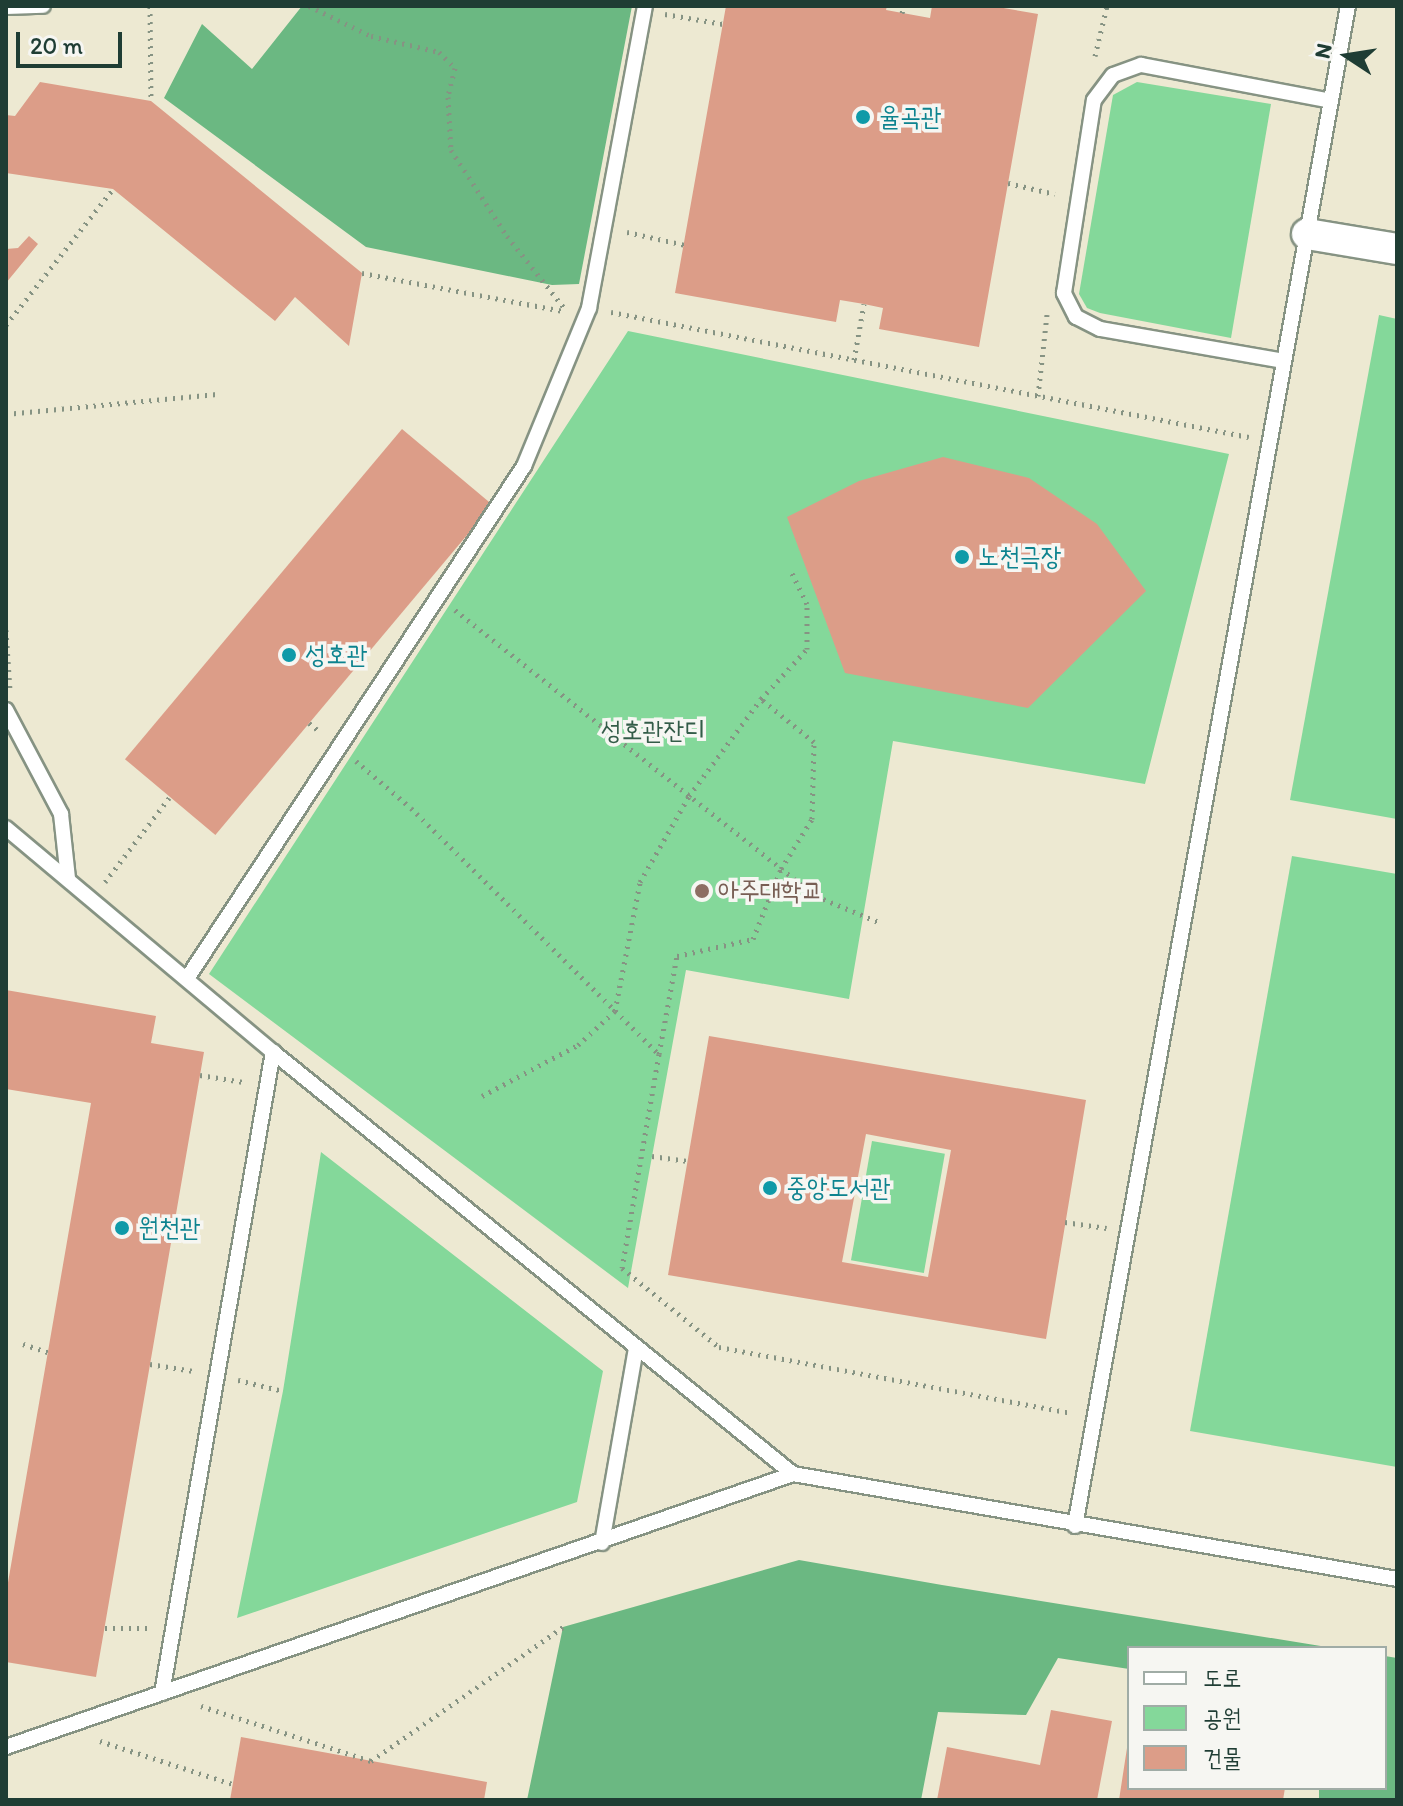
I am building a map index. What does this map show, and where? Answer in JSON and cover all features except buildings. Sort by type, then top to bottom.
[{"type":"street","points":[[1307,234],[1397,249]]},
{"type":"lane","points":[[6,7],[43,6]]},
{"type":"lane","points":[[1075,1526],[1348,6]]},
{"type":"lane","points":[[188,977],[524,466],[578,343],[589,308],[645,8]]},
{"type":"lane","points":[[1284,361],[1100,329],[1076,317],[1064,293],[1094,100],[1113,75],[1141,65],[1331,101]]},
{"type":"lane","points":[[9,712],[61,814],[68,878]]},
{"type":"lane","points":[[6,828],[188,977],[273,1052],[793,1474],[1075,1526],[1397,1579]]},
{"type":"lane","points":[[162,1693],[273,1052]]},
{"type":"lane","points":[[602,1543],[636,1349]]},
{"type":"lane","points":[[6,1747],[602,1543],[793,1474]]},
{"type":"path","points":[[150,6],[151,101]]},
{"type":"path","points":[[309,6],[371,36],[439,52],[455,68],[448,97],[451,150],[507,236],[568,312],[578,343]]},
{"type":"path","points":[[645,8],[723,24]]},
{"type":"path","points":[[1008,183],[1060,195]]},
{"type":"path","points":[[6,325],[8,317],[113,189]]},
{"type":"path","points":[[605,227],[685,245]]},
{"type":"path","points":[[362,273],[407,285],[521,299],[568,312]]},
{"type":"path","points":[[854,360],[864,304]]},
{"type":"path","points":[[589,308],[1269,441]]},
{"type":"path","points":[[6,414],[217,394]]},
{"type":"path","points":[[482,1096],[578,1045],[615,1011],[640,882],[689,796],[761,699],[807,649],[807,604],[790,569]]},
{"type":"path","points":[[440,598],[816,896],[881,923]]},
{"type":"path","points":[[6,630],[9,712]]},
{"type":"path","points":[[761,699],[814,742],[812,819],[781,869],[753,939],[677,956],[622,1268],[719,1347],[1096,1417]]},
{"type":"path","points":[[339,746],[411,808],[659,1054]]},
{"type":"path","points":[[110,875],[169,798]]},
{"type":"path","points":[[200,1075],[268,1085]]},
{"type":"path","points":[[652,1156],[688,1161]]},
{"type":"path","points":[[1065,1222],[1128,1231]]},
{"type":"path","points":[[23,1344],[48,1352]]},
{"type":"path","points":[[150,1364],[217,1375],[283,1391]]},
{"type":"path","points":[[162,1693],[371,1761],[563,1627]]},
{"type":"path","points":[[105,1628],[173,1628]]},
{"type":"path","points":[[60,1728],[232,1784]]},
{"type":"green space","points":[[302,6],[632,6],[579,284],[552,285],[366,247],[164,98],[202,24],[252,69]]},
{"type":"green space","points":[[1137,82],[1271,104],[1231,338],[1100,313],[1087,308],[1079,294],[1113,95]]},
{"type":"green space","points":[[1379,315],[1397,319],[1397,819],[1290,800]]},
{"type":"green space","name":"성호관잔디","points":[[628,331],[1229,454],[1145,784],[893,741],[849,999],[686,970],[628,1288],[209,974]]},
{"type":"green space","points":[[1292,856],[1397,874],[1397,1467],[1190,1431]]},
{"type":"green space","points":[[872,1141],[945,1154],[924,1273],[851,1260]]},
{"type":"green space","points":[[321,1152],[603,1371],[577,1502],[237,1618],[283,1391]]},
{"type":"green space","points":[[799,1560],[1321,1646],[1127,1646],[1127,1669],[1058,1658],[1026,1715],[938,1712],[921,1800],[527,1800],[563,1627]]},
{"type":"green space","points":[[1387,1656],[1397,1658],[1397,1800],[1319,1800],[1319,1790],[1387,1790]]},
{"type":"place","name":"율곡관","points":[[863,117]]},
{"type":"place","name":"노천극장","points":[[962,557]]},
{"type":"place","name":"성호관","points":[[289,655]]},
{"type":"place","name":"아주대학교","points":[[702,891]]},
{"type":"place","name":"중앙도서관","points":[[770,1188]]},
{"type":"place","name":"원천관","points":[[122,1228]]}]
